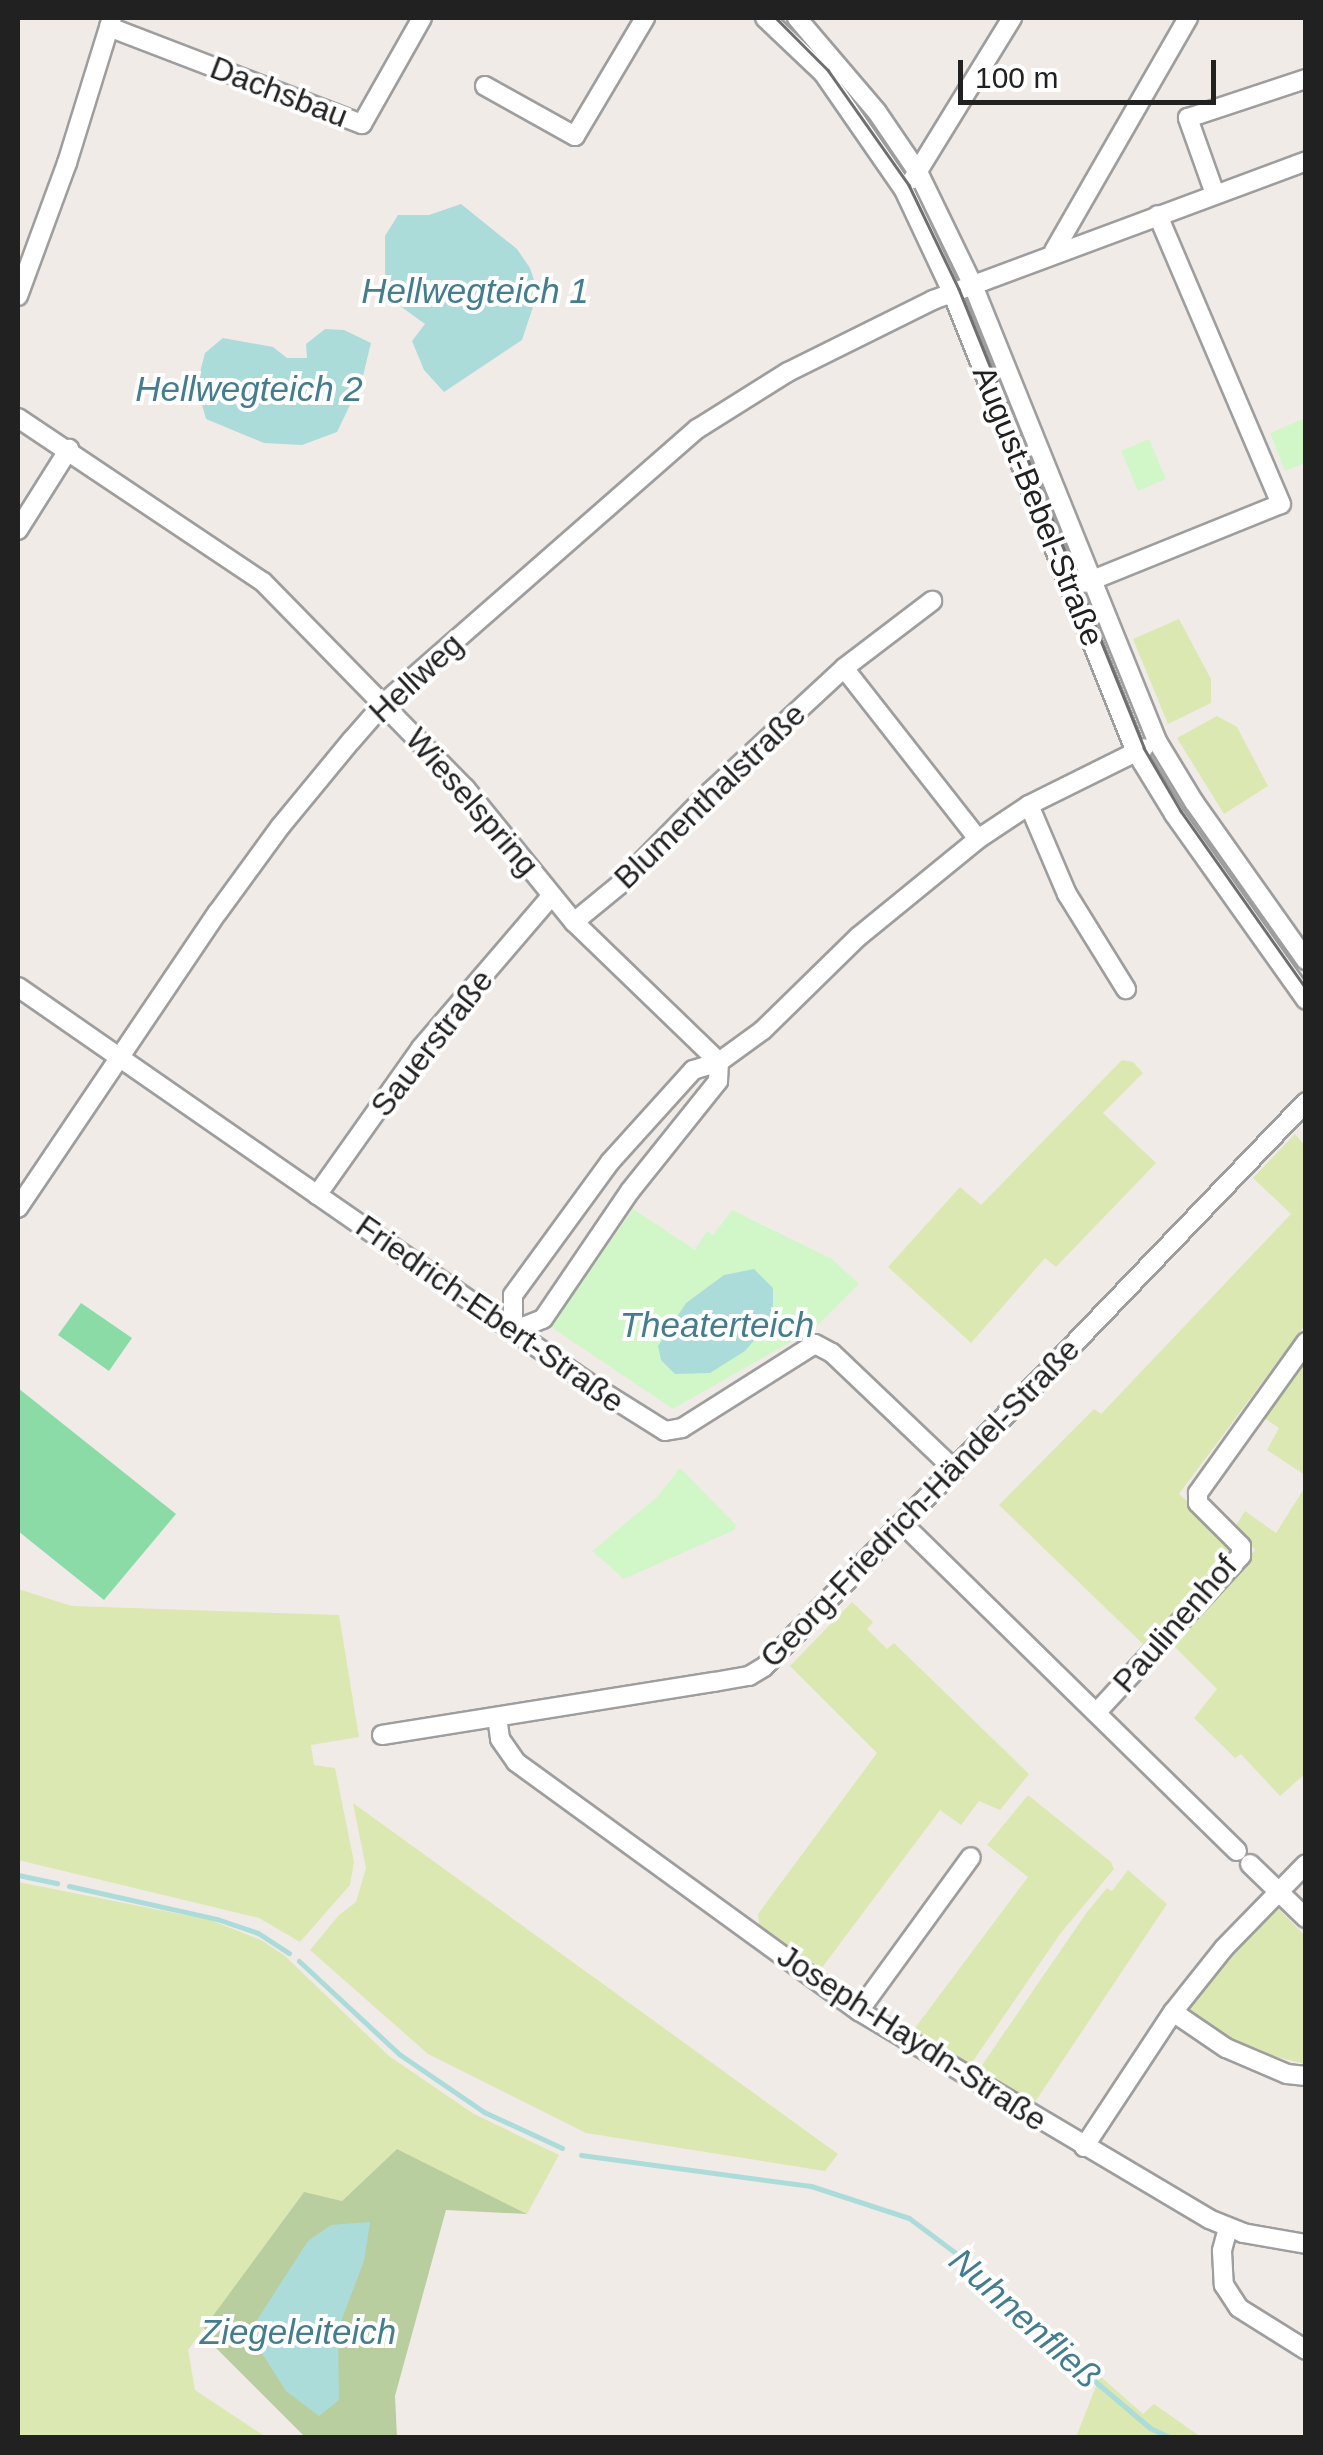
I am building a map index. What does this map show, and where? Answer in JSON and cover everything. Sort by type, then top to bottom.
[{"type":"street","name":"Dachsbau","points":[[110,22],[362,124],[422,18]]},
{"type":"street","points":[[486,86],[575,136],[645,18]]},
{"type":"street","name":"August-Bebel-Straße","points":[[765,18],[823,73],[862,123],[904,190],[952,292],[1136,752],[1174,814],[1303,990]]},
{"type":"street","name":"August-Bebel-Straße","points":[[798,18],[877,112],[918,172],[972,284],[1156,740],[1194,802],[1306,960]]},
{"type":"street","points":[[904,190],[1012,18]]},
{"type":"street","points":[[1054,252],[1188,18]]},
{"type":"street","points":[[18,296],[67,163],[110,22]]},
{"type":"street","points":[[1215,194],[1188,118],[1306,79]]},
{"type":"street","name":"Hellweg","points":[[18,1208],[272,837],[385,702],[697,429],[788,372],[952,292],[1306,160]]},
{"type":"street","points":[[1071,588],[1281,504],[1158,215]]},
{"type":"street","name":"Wieselspring","points":[[18,418],[263,582],[385,702],[465,788],[574,922],[719,1062]]},
{"type":"street","points":[[18,530],[69,449]]},
{"type":"street","name":"Blumenthalstraße","points":[[574,922],[619,885],[709,793],[844,668],[932,601]]},
{"type":"street","points":[[844,668],[978,839]]},
{"type":"street","points":[[719,1062],[718,1081],[630,1191],[543,1319],[513,1331],[513,1295],[610,1162],[692,1070],[719,1062],[789,1008],[858,937],[978,839],[1029,805],[1156,740]]},
{"type":"street","points":[[1029,805],[1066,894],[1126,989]]},
{"type":"street","name":"Sauerstraße","points":[[317,1195],[421,1048],[552,895]]},
{"type":"street","name":"Friedrich-Ebert-Straße","points":[[18,987],[513,1331],[665,1431],[682,1428],[815,1344],[832,1353],[955,1470]]},
{"type":"street","name":"Georg-Friedrich-Händel-Straße","points":[[382,1735],[749,1676],[776,1657],[1306,1102]]},
{"type":"street","name":"Paulinenhof","points":[[1096,1712],[1241,1556],[1241,1546],[1198,1503],[1198,1493],[1306,1342]]},
{"type":"street","points":[[904,1524],[1306,1918]]},
{"type":"street","name":"Joseph-Haydn-Straße","points":[[496,1717],[500,1739],[516,1762],[858,2011],[1228,2228],[1306,2244]]},
{"type":"street","points":[[858,2011],[971,1858]]},
{"type":"street","points":[[1084,2147],[1173,2012],[1278,1890],[1306,1864]]},
{"type":"street","points":[[1173,2012],[1226,2048],[1287,2074],[1306,2076]]},
{"type":"street","points":[[1228,2228],[1222,2252],[1224,2285],[1239,2308],[1306,2350]]},
{"type":"green space","points":[[1305,418],[1305,463],[1285,471],[1270,433]]},
{"type":"green space","points":[[1149,439],[1166,479],[1138,491],[1121,451]]},
{"type":"green space","points":[[1179,619],[1211,679],[1211,703],[1168,724],[1133,639]]},
{"type":"green space","points":[[1217,716],[1237,727],[1268,786],[1224,814],[1177,738]]},
{"type":"green space","points":[[1122,1060],[1133,1062],[1143,1073],[1103,1113],[1156,1163],[1056,1267],[1045,1258],[971,1343],[888,1267],[960,1187],[981,1205]]},
{"type":"green space","points":[[1295,1134],[1305,1146],[1305,1325],[1179,1494],[1237,1545],[1237,1555],[1148,1649],[999,1505],[1094,1409],[1101,1414],[1291,1214],[1253,1178]]},
{"type":"green space","points":[[633,1209],[695,1250],[707,1231],[713,1235],[732,1210],[832,1259],[859,1284],[815,1328],[673,1409],[551,1327]]},
{"type":"green space","points":[[81,1303],[132,1338],[109,1371],[58,1335]]},
{"type":"green space","points":[[1305,1352],[1305,1475],[1267,1450],[1279,1428],[1261,1416]]},
{"type":"green space","points":[[18,1388],[176,1514],[104,1600],[18,1531]]},
{"type":"green space","points":[[680,1468],[736,1525],[734,1530],[624,1579],[592,1551],[658,1496]]},
{"type":"green space","points":[[1305,1487],[1305,1774],[1280,1796],[1241,1754],[1235,1758],[1194,1718],[1217,1689],[1169,1641],[1255,1550],[1235,1527],[1245,1511],[1276,1533]]},
{"type":"green space","points":[[18,1589],[72,1606],[339,1615],[359,1737],[311,1745],[314,1765],[335,1768],[354,1862],[350,1885],[300,1942],[259,1918],[18,1860]]},
{"type":"green space","points":[[852,1602],[873,1622],[867,1629],[887,1649],[894,1643],[1029,1774],[1000,1810],[979,1801],[961,1825],[940,1810],[821,1969],[759,1924],[758,1914],[877,1753],[790,1666]]},
{"type":"green space","points":[[1028,1795],[1111,1862],[1114,1869],[1060,1934],[969,2067],[912,2032],[1028,1877],[987,1845]]},
{"type":"green space","points":[[353,1803],[838,2154],[825,2171],[586,2133],[428,2054],[310,1950],[339,1915],[356,1902],[366,1868]]},
{"type":"green space","points":[[1128,1870],[1167,1904],[1033,2105],[978,2071],[1087,1912],[1107,1888],[1112,1891]]},
{"type":"green space","points":[[18,1882],[210,1920],[261,1940],[285,1956],[389,2056],[474,2114],[559,2155],[527,2214],[397,2149],[342,2201],[303,2193],[188,2350],[195,2390],[266,2437],[18,2437]]},
{"type":"green space","points":[[1276,1906],[1305,1936],[1305,2064],[1249,2050],[1186,2011]]},
{"type":"green space","points":[[397,2149],[527,2214],[446,2210],[395,2396],[397,2437],[305,2437],[213,2345],[204,2328],[304,2192],[342,2201]]},
{"type":"green space","points":[[1100,2376],[1143,2414],[1154,2404],[1201,2437],[1076,2437]]},
{"type":"water","name":"Hellwegteich 1","points":[[461,204],[517,249],[530,268],[538,292],[522,340],[444,392],[424,370],[412,341],[425,324],[385,295],[385,236],[398,215],[429,215]]},
{"type":"water","name":"Hellwegteich 2","points":[[325,329],[344,330],[371,343],[362,380],[337,432],[302,445],[264,443],[206,419],[201,401],[183,399],[199,376],[205,353],[223,338],[273,347],[287,358],[307,358],[306,344]]},
{"type":"water","name":"Theaterteich","points":[[754,1269],[773,1288],[773,1310],[763,1330],[745,1351],[710,1373],[675,1374],[661,1360],[658,1346],[686,1303],[724,1275]]},
{"type":"water","name":"Ziegeleiteich","points":[[370,2222],[364,2261],[338,2329],[339,2400],[319,2416],[286,2391],[252,2338],[257,2320],[308,2241],[331,2225]]},
{"type":"waterway","name":"Nuhnenfließ","points":[[18,1875],[57,1883]]},
{"type":"waterway","name":"Nuhnenfließ","points":[[69,1886],[217,1919],[258,1933],[289,1953]]},
{"type":"waterway","name":"Nuhnenfließ","points":[[299,1961],[399,2054],[484,2112],[562,2148]]},
{"type":"waterway","name":"Nuhnenfließ","points":[[581,2155],[811,2186],[909,2218],[997,2284],[1097,2383],[1150,2428],[1171,2438]]},
{"type":"tram line","points":[[776,18],[828,70],[909,185],[959,289],[1144,748],[1181,811],[1306,988]]}]
